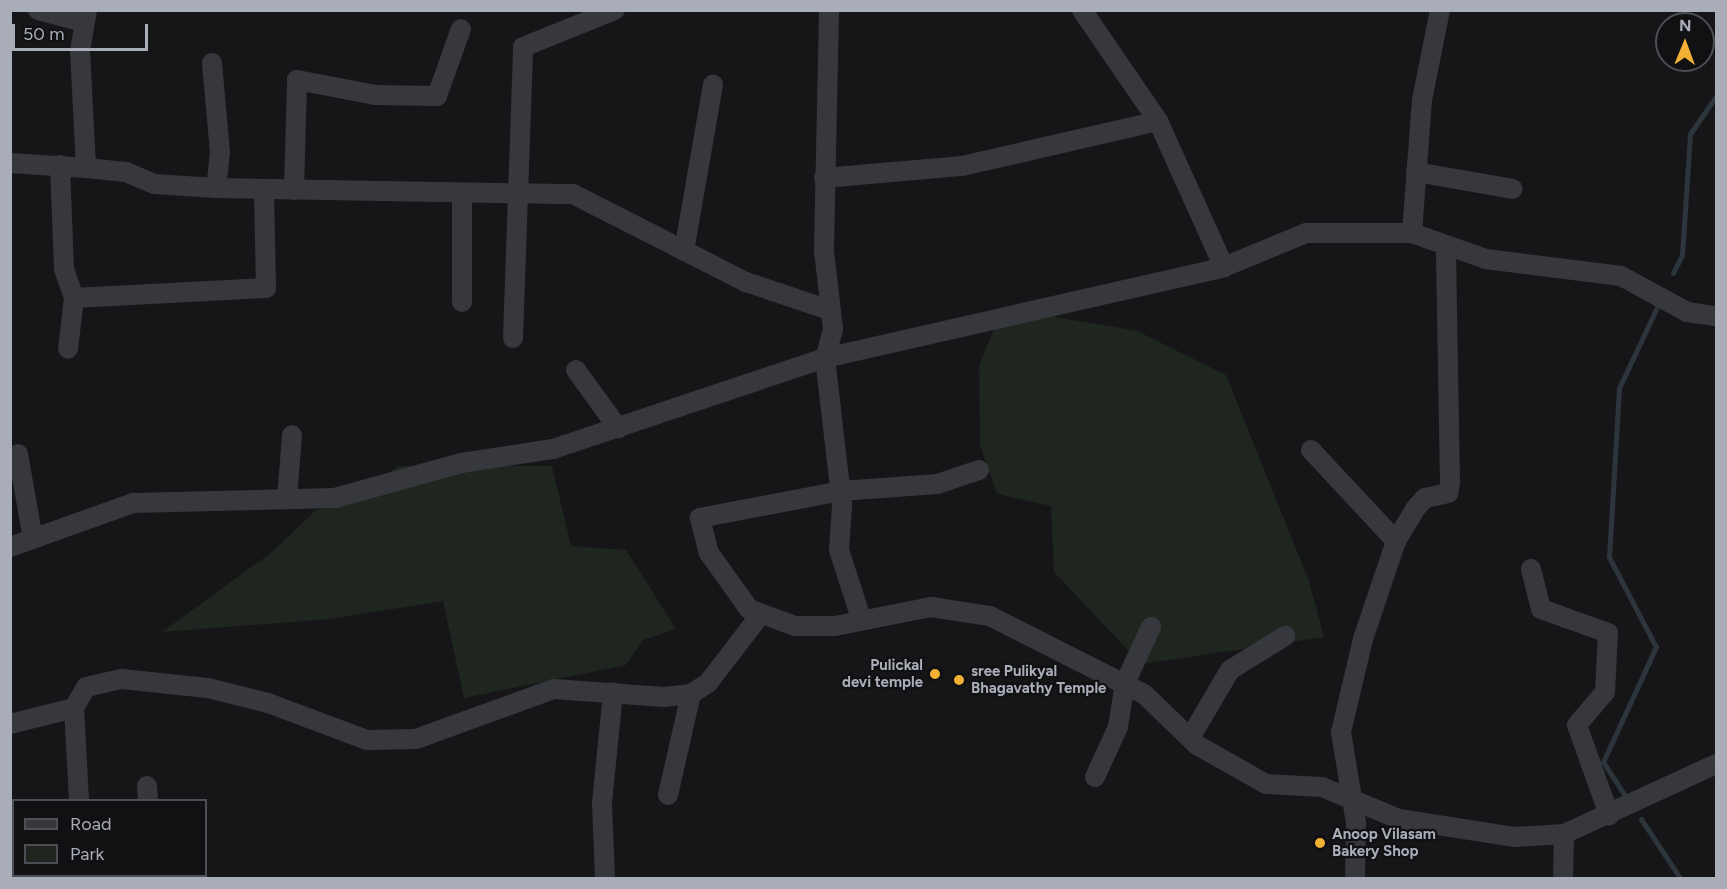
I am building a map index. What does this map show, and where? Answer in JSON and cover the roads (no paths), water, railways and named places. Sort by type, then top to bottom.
[{"type":"street","points":[[38,10],[85,16],[80,99],[86,168]]},
{"type":"street","points":[[513,338],[523,47],[615,10]]},
{"type":"street","points":[[829,10],[824,178],[829,310],[833,329],[825,358],[841,491],[839,550],[861,618]]},
{"type":"street","points":[[1082,10],[1158,121],[1224,267]]},
{"type":"street","points":[[1412,233],[1422,99],[1440,10]]},
{"type":"street","points":[[294,190],[297,80],[375,95],[437,96],[461,29]]},
{"type":"street","points":[[212,63],[220,152],[216,188]]},
{"type":"street","points":[[684,250],[713,85]]},
{"type":"street","points":[[824,178],[962,166],[1158,121]]},
{"type":"street","points":[[10,163],[60,165],[126,172],[154,183],[216,188],[519,196],[573,194],[746,282],[829,310]]},
{"type":"street","points":[[60,165],[64,269],[74,298],[68,349]]},
{"type":"street","points":[[1416,172],[1513,189]]},
{"type":"street","points":[[74,298],[266,288],[264,190]]},
{"type":"street","points":[[462,194],[462,302]]},
{"type":"street","points":[[10,547],[133,503],[335,498],[461,462],[553,449],[825,358],[1224,267],[1306,232],[1412,233],[1446,249],[1620,276],[1687,312],[1716,316]]},
{"type":"street","points":[[1355,879],[1352,796],[1341,732],[1374,595],[1396,541],[1425,498],[1448,493],[1446,249]]},
{"type":"street","points":[[576,370],[618,428]]},
{"type":"street","points":[[287,500],[292,435]]},
{"type":"street","points":[[1311,450],[1396,541]]},
{"type":"street","points":[[18,454],[33,539]]},
{"type":"street","points":[[979,470],[938,484],[841,491],[700,518],[709,554],[729,588],[749,609],[795,626],[835,626],[861,618],[931,607],[990,616],[1144,694],[1190,738],[1266,784],[1322,787],[1352,796],[1399,819],[1456,830],[1514,837],[1564,834],[1716,764]]},
{"type":"street","points":[[1531,569],[1541,609],[1608,633],[1605,692],[1577,725],[1609,815]]},
{"type":"street","points":[[79,799],[74,708],[86,687],[122,679],[208,688],[268,703],[367,740],[416,739],[554,689],[613,693],[691,694],[708,683],[761,614]]},
{"type":"street","points":[[1095,777],[1118,728],[1125,683],[1151,627]]},
{"type":"street","points":[[1190,738],[1230,670],[1285,636]]},
{"type":"street","points":[[605,879],[602,803],[613,693]]},
{"type":"street","points":[[668,795],[691,694]]},
{"type":"street","points":[[10,724],[74,708]]},
{"type":"street","points":[[1563,879],[1564,834]]},
{"type":"waterway","points":[[1673,273],[1682,255],[1690,134],[1716,96]]},
{"type":"waterway","points":[[1624,794],[1603,762],[1656,647],[1609,557],[1619,388],[1659,303]]},
{"type":"waterway","points":[[1641,819],[1680,878]]},
{"type":"place","name":"Pulickal devi temple","points":[[935,674]]},
{"type":"place","name":"sree Pulikyal Bhagavathy Temple","points":[[959,680]]},
{"type":"place","name":"Anoop Vilasam Bakery Shop","points":[[1320,843]]}]
